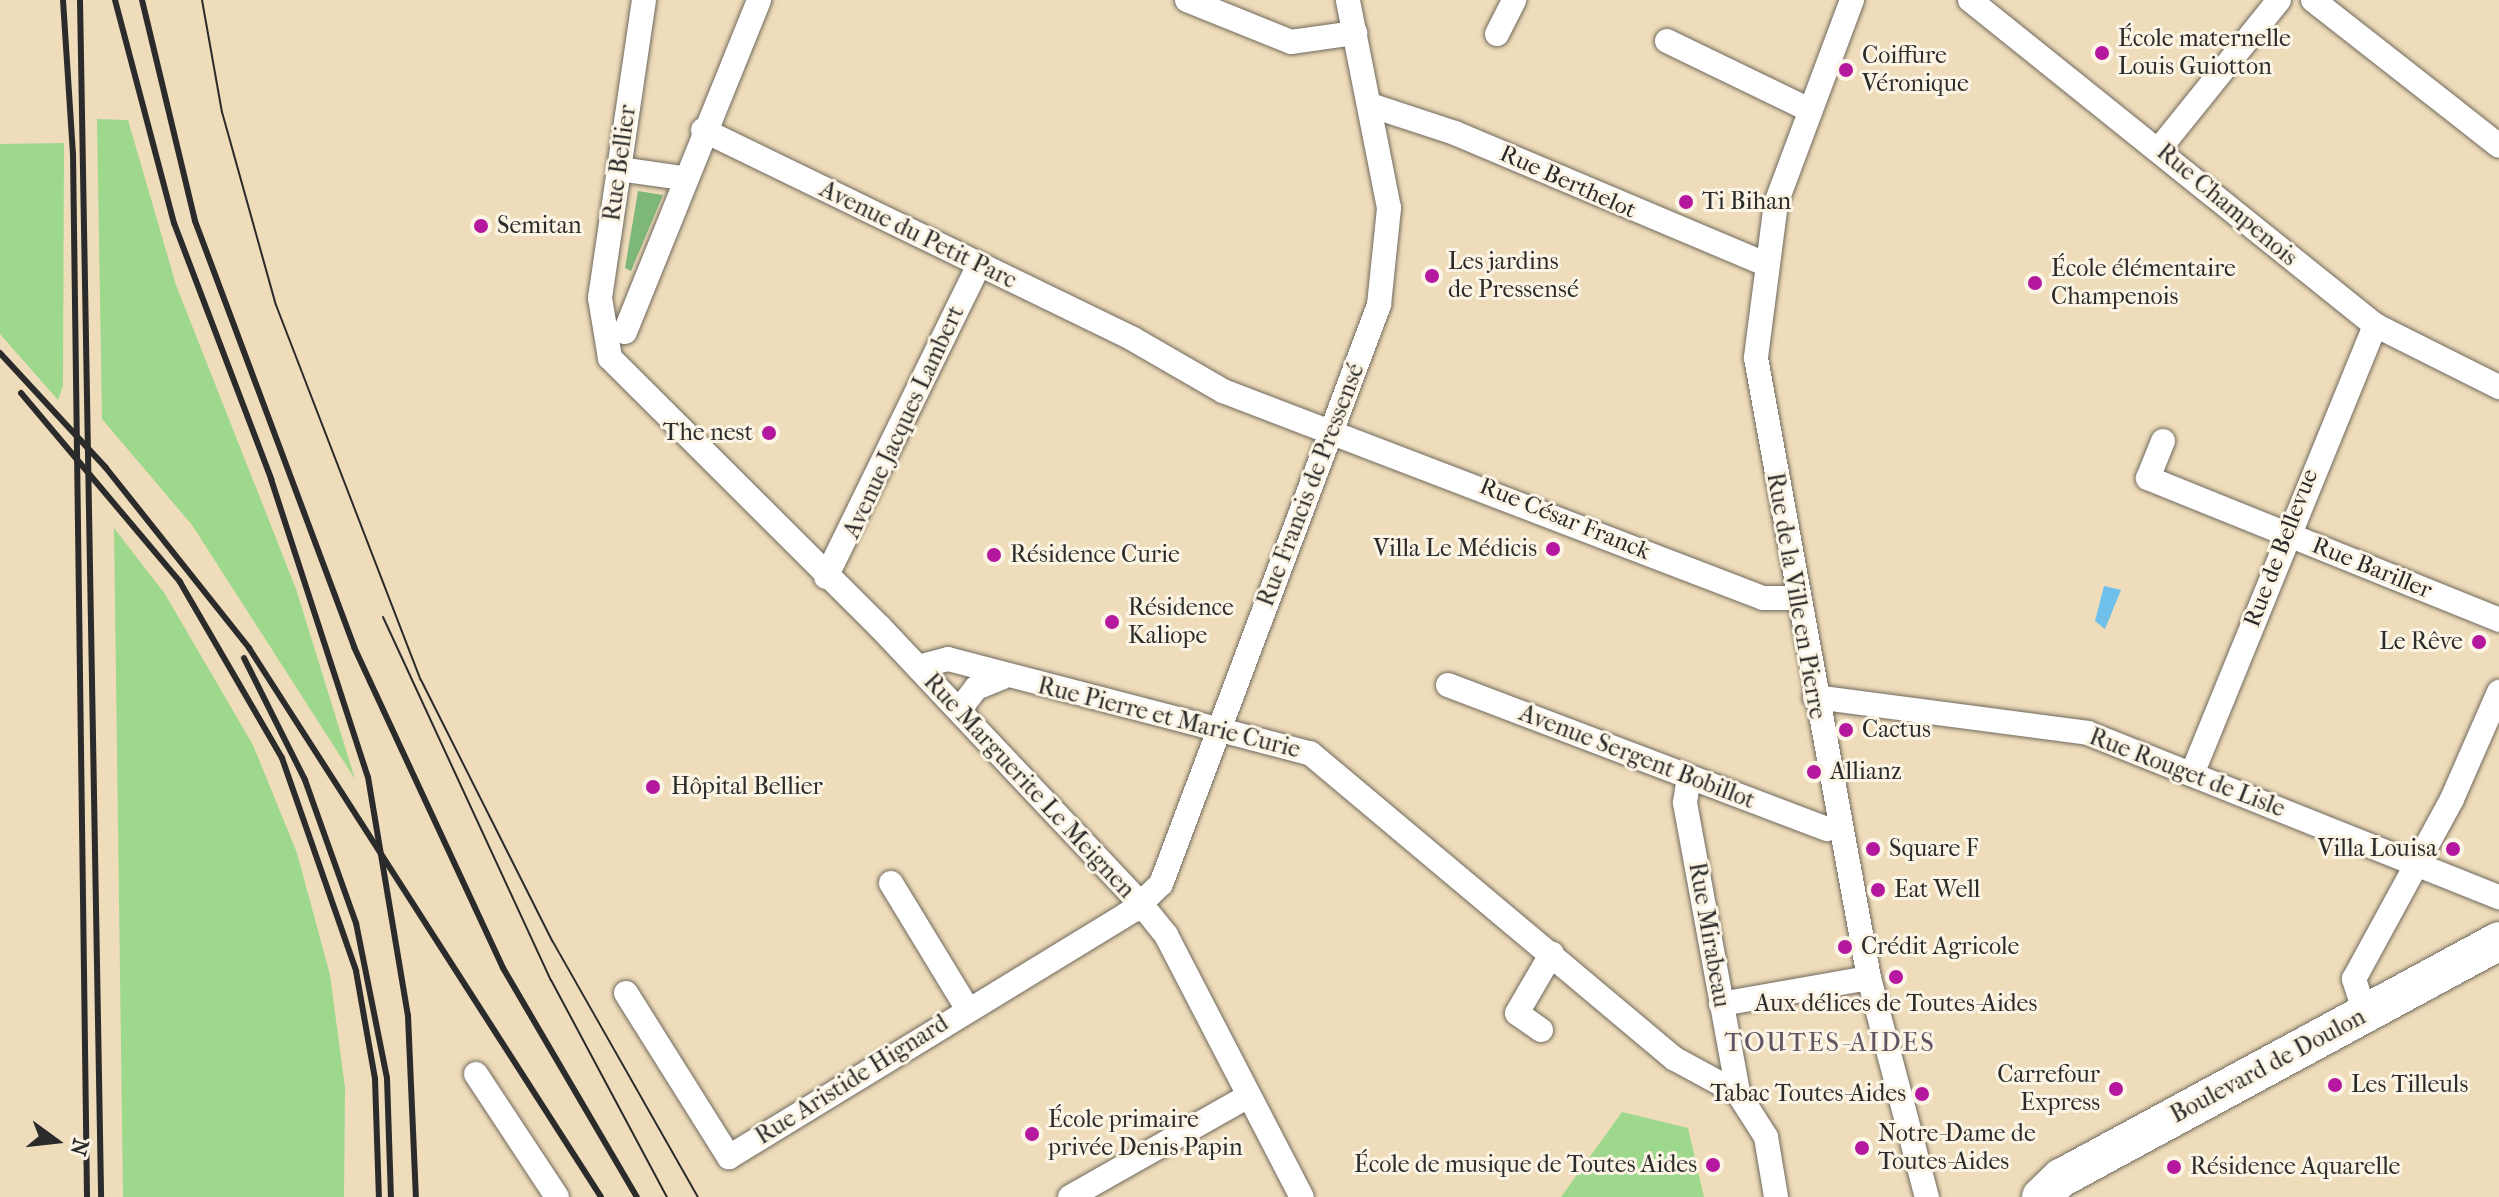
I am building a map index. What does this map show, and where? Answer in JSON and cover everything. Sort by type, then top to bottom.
[{"type":"main road","name":"Boulevard de Doulon","points":[[2043,1196],[2061,1178],[2499,941]]},
{"type":"street","name":"Rue Bellier","points":[[613,330],[619,169],[644,0]]},
{"type":"street","points":[[759,0],[683,178],[613,330],[610,358],[918,667]]},
{"type":"street","points":[[1187,0],[1291,42],[1355,33]]},
{"type":"street","name":"Rue Francis de Pressensé","points":[[1141,904],[1170,866],[1217,728],[1337,429],[1391,246],[1370,105],[1348,0]]},
{"type":"street","points":[[1497,34],[1514,0]]},
{"type":"street","name":"Rue de la Ville en Pierre","points":[[1852,0],[1776,203],[1765,264],[1756,358],[1795,598],[1869,978],[1927,1197]]},
{"type":"street","name":"Rue Champenois","points":[[1970,0],[2160,148],[2375,325],[2499,387]]},
{"type":"street","points":[[2160,148],[2279,0]]},
{"type":"street","points":[[2313,0],[2499,146]]},
{"type":"street","points":[[1667,41],[1810,110]]},
{"type":"street","name":"Rue Berthelot","points":[[1370,105],[1455,133],[1765,264]]},
{"type":"street","name":"Avenue du Petit Parc","points":[[703,130],[1133,339],[1223,391],[1337,429]]},
{"type":"street","points":[[619,169],[683,178]]},
{"type":"street","name":"Avenue Jacques Lambert","points":[[826,577],[979,264]]},
{"type":"street","name":"Rue de Bellevue","points":[[2192,774],[2375,325]]},
{"type":"street","name":"Rue César Franck","points":[[1337,429],[1763,598],[1795,598]]},
{"type":"street","name":"Rue Bariller","points":[[2163,441],[2148,478],[2499,620]]},
{"type":"street","name":"Rue Pierre et Marie Curie","points":[[918,667],[948,659],[1003,677],[1217,728],[1326,762],[1675,1059],[1738,1093]]},
{"type":"street","name":"Rue Marguerite Le Meignen","points":[[918,667],[1141,904]]},
{"type":"street","points":[[959,710],[976,688],[1003,677]]},
{"type":"street","name":"Avenue Sergent Bobillot","points":[[1448,685],[1828,829]]},
{"type":"street","points":[[2365,1013],[2354,979],[2416,865],[2499,692]]},
{"type":"street","name":"Rue Rouget de Lisle","points":[[1815,697],[2088,733],[2499,897]]},
{"type":"street","name":"Rue Mirabeau","points":[[1689,777],[1685,803],[1738,1093]]},
{"type":"street","points":[[891,883],[967,1008]]},
{"type":"street","points":[[1141,904],[1166,935],[1247,1097],[1302,1197]]},
{"type":"street","name":"Rue Aristide Hignard","points":[[626,993],[729,1157],[967,1008],[1141,904]]},
{"type":"street","points":[[1541,1030],[1517,1013],[1552,953]]},
{"type":"street","points":[[1721,1004],[1869,978]]},
{"type":"street","points":[[476,1074],[557,1197]]},
{"type":"street","points":[[1738,1093],[1766,1137],[1776,1197]]},
{"type":"street","points":[[1070,1197],[1247,1097]]},
{"type":"green space","points":[[97,119],[128,120],[176,285],[296,589],[355,779],[192,525],[102,419]]},
{"type":"green space","points":[[64,143],[63,386],[58,400],[0,334],[0,144]]},
{"type":"green space","points":[[638,191],[663,195],[631,271],[625,268]]},
{"type":"green space","points":[[114,528],[165,594],[253,745],[297,853],[330,975],[345,1088],[344,1197],[123,1197]]},
{"type":"green space","points":[[1622,1112],[1688,1128],[1704,1197],[1561,1197]]},
{"type":"water","points":[[2104,586],[2121,590],[2105,629],[2095,621]]},
{"type":"tram line","points":[[202,0],[222,112],[276,305],[421,680],[553,942],[698,1197]]},
{"type":"tram line","points":[[383,617],[551,980],[667,1197]]},
{"type":"railway","points":[[63,0],[73,154],[87,1197]]},
{"type":"railway","points":[[80,0],[101,1197]]},
{"type":"railway","points":[[115,0],[174,223],[271,479],[368,777],[408,1016],[416,1197]]},
{"type":"railway","points":[[142,0],[195,221],[354,647],[503,968],[637,1197]]},
{"type":"railway","points":[[0,353],[106,468],[249,648],[601,1197]]},
{"type":"railway","points":[[21,393],[180,582],[282,758],[356,971],[375,1079],[379,1197]]},
{"type":"railway","points":[[244,658],[305,780],[356,923],[387,1078],[391,1197]]},
{"type":"place","name":"École maternelle Louis Guiotton","points":[[2102,53]]},
{"type":"place","name":"Coiffure Véronique","points":[[1846,70]]},
{"type":"place","name":"Ti Bihan","points":[[1686,202]]},
{"type":"place","name":"Semitan","points":[[481,226]]},
{"type":"place","name":"Les jardins de Pressensé","points":[[1432,276]]},
{"type":"place","name":"École élémentaire Champenois","points":[[2035,283]]},
{"type":"place","name":"The nest","points":[[769,433]]},
{"type":"place","name":"Villa Le Médicis","points":[[1553,549]]},
{"type":"place","name":"Résidence Curie","points":[[994,555]]},
{"type":"place","name":"Résidence Kaliope","points":[[1112,622]]},
{"type":"place","name":"Le Rêve","points":[[2479,642]]},
{"type":"place","name":"Cactus","points":[[1846,730]]},
{"type":"place","name":"Allianz","points":[[1814,772]]},
{"type":"place","name":"Hôpital Bellier","points":[[653,787]]},
{"type":"place","name":"Square F","points":[[1873,849]]},
{"type":"place","name":"Villa Louisa","points":[[2453,849]]},
{"type":"place","name":"Eat Well","points":[[1878,890]]},
{"type":"place","name":"Crédit Agricole","points":[[1845,947]]},
{"type":"place","name":"Aux délices de Toutes-Aides","points":[[1896,977]]},
{"type":"place","name":"Les Tilleuls","points":[[2335,1085]]},
{"type":"place","name":"Carrefour Express","points":[[2116,1089]]},
{"type":"place","name":"Tabac Toutes-Aides","points":[[1922,1094]]},
{"type":"place","name":"École primaire privée Denis Papin","points":[[1032,1134]]},
{"type":"place","name":"Notre-Dame de Toutes-Aides","points":[[1862,1148]]},
{"type":"place","name":"École de musique de Toutes Aides","points":[[1713,1165]]},
{"type":"place","name":"Résidence Aquarelle","points":[[2174,1167]]},
{"type":"district","name":"TOUTES-AIDES","points":[[1830,1043]]}]
